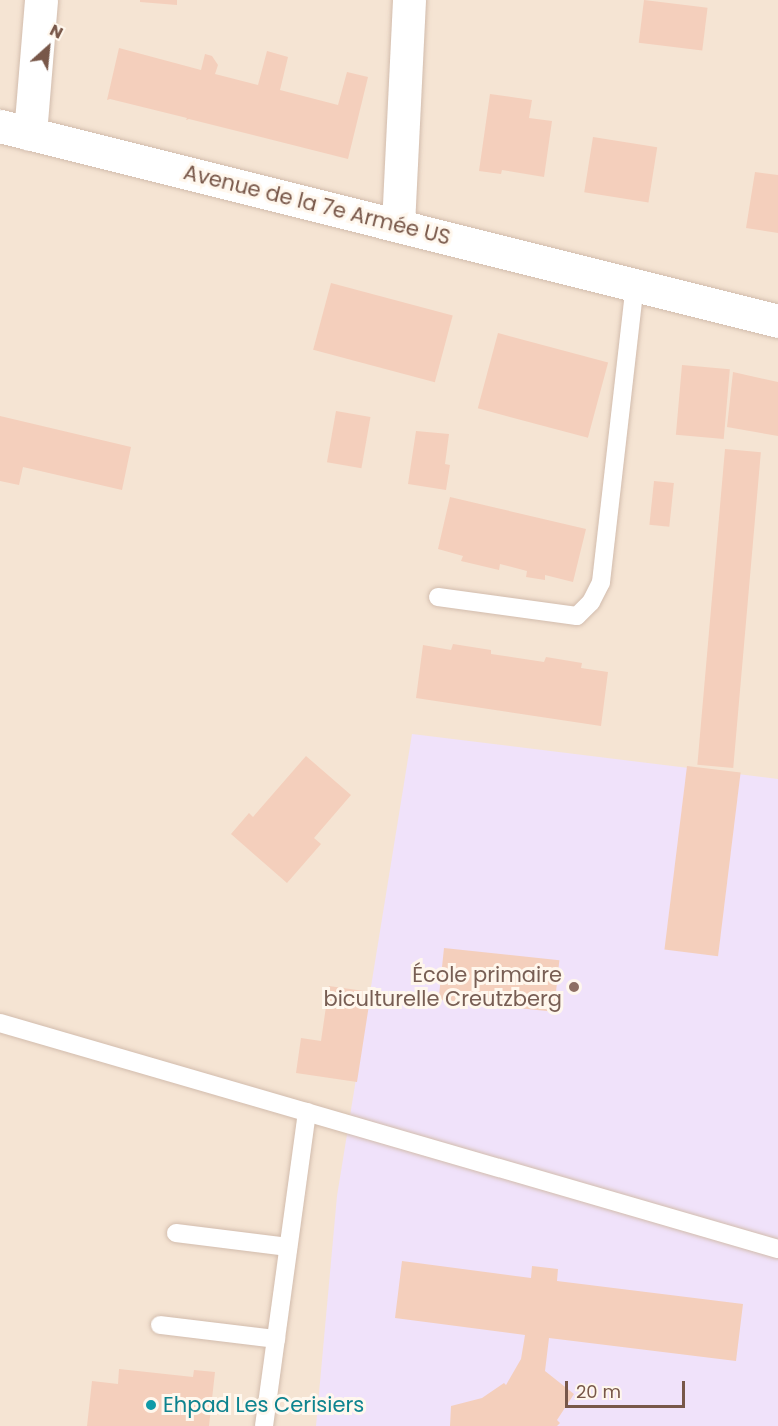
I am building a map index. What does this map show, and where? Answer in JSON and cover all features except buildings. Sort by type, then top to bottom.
[{"type":"street","points":[[15,130],[41,0]]},
{"type":"street","points":[[398,225],[409,0]]},
{"type":"street","name":"Avenue de la 7e Armée US","points":[[15,130],[778,321]]},
{"type":"lane","points":[[438,597],[577,616],[591,602],[602,582],[635,284]]},
{"type":"lane","points":[[0,1023],[778,1249]]},
{"type":"lane","points":[[264,1426],[307,1112]]},
{"type":"lane","points":[[176,1233],[288,1247]]},
{"type":"lane","points":[[160,1325],[276,1339]]},
{"type":"shaded area","points":[[0,0],[778,0],[778,1426],[0,1426]]},
{"type":"shaded area","name":"École primaire biculturelle Creutzberg","points":[[412,734],[778,779],[778,1426],[316,1426],[337,1196]]},
{"type":"place","name":"École primaire biculturelle Creutzberg","points":[[574,987]]},
{"type":"place","name":"Ehpad Les Cerisiers","points":[[151,1405]]}]
